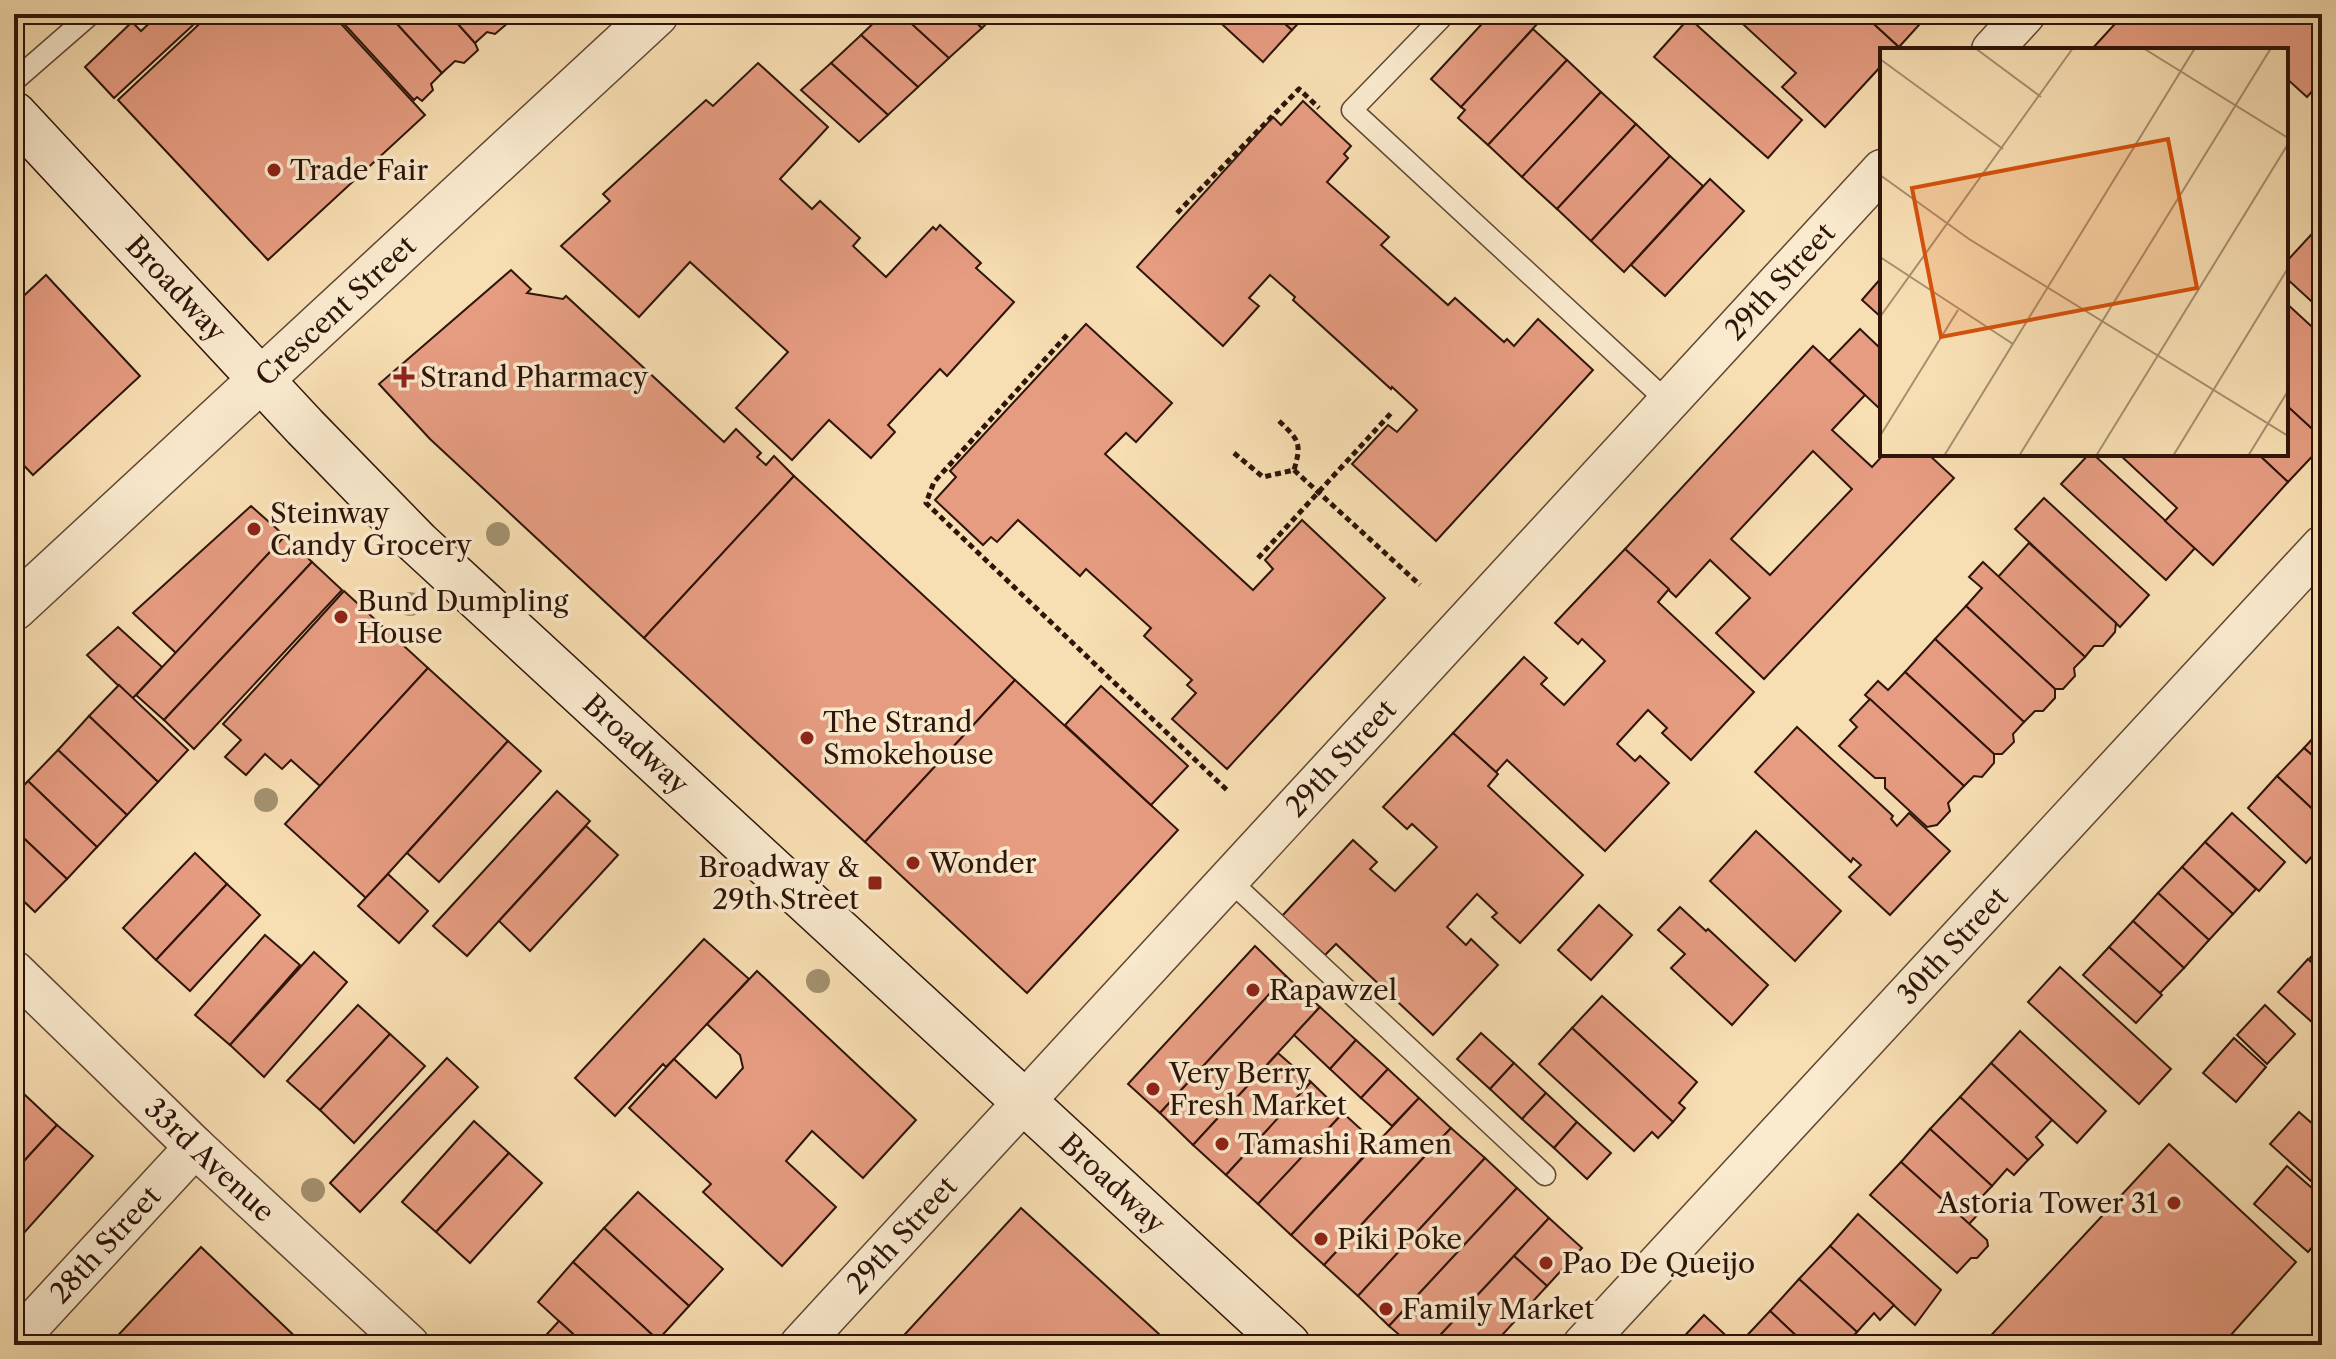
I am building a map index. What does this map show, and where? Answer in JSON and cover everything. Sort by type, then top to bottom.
[{"type":"main road","name":"Crescent Street","points":[[14,608],[656,14]]},
{"type":"main road","name":"Broadway","points":[[14,114],[261,380],[418,543],[1288,1345]]},
{"type":"street","points":[[1994,48],[2025,14]]},
{"type":"street","name":"29th Street","points":[[800,1345],[1880,172]]},
{"type":"street","name":"30th Street","points":[[1583,1345],[2322,546]]},
{"type":"street","name":"33rd Avenue","points":[[14,971],[195,1147],[409,1345]]},
{"type":"street","name":"28th Street","points":[[14,1343],[195,1147]]},
{"type":"lane","points":[[14,81],[91,14]]},
{"type":"lane","points":[[1445,14],[1352,110],[1668,402]]},
{"type":"lane","points":[[1228,879],[1545,1175]]},
{"type":"path","points":[[1177,213],[1299,89],[1326,115]]},
{"type":"path","points":[[1067,335],[934,482],[926,503],[1229,792]]},
{"type":"path","points":[[1258,558],[1393,411]]},
{"type":"path","points":[[1279,421],[1297,438],[1299,447],[1294,470]]},
{"type":"path","points":[[1234,453],[1263,477],[1294,470]]},
{"type":"path","points":[[1294,470],[1420,585]]},
{"type":"building","points":[[151,14],[205,14],[114,98],[85,67],[132,22],[141,31],[155,18]]},
{"type":"building","name":"Trade Fair","points":[[210,14],[332,14],[425,115],[268,260],[118,100]]},
{"type":"building","points":[[335,14],[388,14],[442,73],[431,84],[433,90],[422,101],[417,97],[414,100]]},
{"type":"building","points":[[388,14],[449,14],[478,50],[464,63],[455,61],[442,73]]},
{"type":"building","points":[[449,14],[508,14],[509,22],[495,34],[487,32],[475,43]]},
{"type":"building","points":[[883,14],[901,14],[949,58],[918,87],[861,35]]},
{"type":"building","points":[[901,14],[967,14],[982,28],[949,58]]},
{"type":"building","points":[[967,14],[996,14],[982,28]]},
{"type":"building","points":[[1211,14],[1274,14],[1292,30],[1263,62]]},
{"type":"building","points":[[1274,14],[1307,14],[1292,30]]},
{"type":"building","points":[[1491,14],[1530,14],[1539,22],[1461,107],[1431,79]]},
{"type":"building","points":[[1732,14],[1824,14],[1831,21],[1847,14],[1863,14],[1899,47],[1880,48],[1880,67],[1825,127],[1782,87],[1796,73]]},
{"type":"building","points":[[1863,14],[1929,14],[1899,47]]},
{"type":"building","points":[[2124,14],[2169,14],[2178,22],[2186,14],[2322,14],[2322,80],[2307,97],[2288,80],[2288,48],[2093,48]]},
{"type":"building","points":[[1689,18],[1802,120],[1768,158],[1654,57]]},
{"type":"building","points":[[1533,29],[1567,60],[1488,145],[1458,118],[1465,110],[1461,107]]},
{"type":"building","points":[[861,35],[918,87],[888,115],[831,63]]},
{"type":"building","points":[[1567,60],[1601,92],[1522,177],[1488,145]]},
{"type":"building","points":[[758,63],[828,127],[780,179],[812,209],[820,201],[860,238],[853,246],[886,277],[933,227],[936,230],[940,225],[981,263],[976,268],[1014,302],[947,376],[940,369],[888,425],[895,432],[871,458],[829,420],[792,460],[736,408],[788,352],[690,262],[639,317],[561,246],[610,201],[603,194],[706,100],[713,106]]},
{"type":"building","points":[[831,63],[888,115],[859,142],[801,90]]},
{"type":"building","points":[[1601,92],[1636,124],[1557,209],[1522,177]]},
{"type":"building","points":[[1303,101],[1351,146],[1344,154],[1348,158],[1327,182],[1389,237],[1381,245],[1448,305],[1455,298],[1504,342],[1507,339],[1514,346],[1538,319],[1593,370],[1436,541],[1352,464],[1388,425],[1397,432],[1417,410],[1293,300],[1295,297],[1270,275],[1249,298],[1259,306],[1223,346],[1137,267],[1273,117],[1281,125]]},
{"type":"building","points":[[1636,124],[1670,156],[1591,241],[1557,209]]},
{"type":"building","points":[[1670,156],[1703,186],[1624,272],[1591,241]]},
{"type":"building","points":[[1710,179],[1744,211],[1665,296],[1631,265]]},
{"type":"building","points":[[2321,224],[2322,311],[2288,280],[2288,260]]},
{"type":"building","points":[[511,270],[531,289],[527,293],[563,299],[566,296],[724,442],[736,429],[761,453],[757,457],[766,465],[774,456],[794,476],[644,638],[430,439],[379,384]]},
{"type":"building","points":[[46,275],[140,376],[33,475],[14,455],[14,305]]},
{"type":"building","points":[[1880,279],[1880,316],[1862,300]]},
{"type":"building","points":[[2288,305],[2322,336],[2322,438],[2288,407]]},
{"type":"building","points":[[1086,324],[1172,403],[1136,442],[1126,433],[1105,454],[1253,590],[1273,569],[1265,560],[1302,520],[1385,598],[1227,769],[1172,719],[1196,693],[1187,685],[1192,680],[1144,636],[1151,628],[1086,569],[1080,576],[1018,520],[997,542],[991,537],[983,545],[935,500],[956,477],[950,471]]},
{"type":"building","points":[[1860,329],[1880,348],[1880,409],[1829,361]]},
{"type":"building","points":[[1813,346],[1865,395],[1832,430],[1872,467],[1882,456],[1930,456],[1954,478],[1764,679],[1716,633],[1750,598],[1710,560],[1676,597],[1625,549]],"holes":[[[1813,451],[1852,489],[1770,575],[1731,539]]]},
{"type":"building","points":[[2288,407],[2322,438],[2322,446],[2288,482],[2260,456],[2288,456]]},
{"type":"building","points":[[2087,456],[2095,456],[2195,548],[2166,580],[2061,484]]},
{"type":"building","points":[[2121,456],[2260,456],[2288,482],[2213,565],[2165,521],[2177,508]]},
{"type":"building","points":[[794,476],[1015,680],[865,842],[644,638]]},
{"type":"building","points":[[2044,498],[2149,595],[2120,627],[2015,529]]},
{"type":"building","points":[[251,506],[285,536],[176,653],[133,613]]},
{"type":"building","points":[[285,536],[312,562],[164,720],[136,695]]},
{"type":"building","points":[[2029,543],[2116,623],[2115,632],[2103,646],[2094,646],[2085,657],[1998,577]]},
{"type":"building","points":[[1625,549],[1669,589],[1658,602],[1754,692],[1691,760],[1662,733],[1667,728],[1648,710],[1617,744],[1635,761],[1640,756],[1669,783],[1605,851],[1507,760],[1496,772],[1453,733],[1524,657],[1547,678],[1541,684],[1564,705],[1605,661],[1582,639],[1578,644],[1555,623]]},
{"type":"building","points":[[312,562],[342,590],[194,749],[164,720]]},
{"type":"building","points":[[1983,562],[2085,657],[2074,668],[2075,676],[2063,689],[2055,689],[1966,606],[1982,588],[1969,577]]},
{"type":"building","points":[[344,591],[428,668],[320,786],[291,760],[282,769],[265,754],[246,775],[225,757],[241,740],[223,724]]},
{"type":"building","points":[[1966,606],[2055,689],[2055,698],[2043,711],[2035,711],[2024,722],[1935,639]]},
{"type":"building","points":[[118,627],[162,667],[132,699],[87,655]]},
{"type":"building","points":[[1935,639],[2024,722],[2013,734],[2014,742],[2002,754],[1994,754],[1905,672]]},
{"type":"building","points":[[428,668],[508,741],[366,898],[285,824]]},
{"type":"building","points":[[1905,672],[1994,754],[1994,763],[1982,777],[1974,776],[1964,786],[1865,695],[1878,681],[1888,690]]},
{"type":"building","points":[[1015,680],[1178,830],[1027,993],[865,842]]},
{"type":"building","points":[[119,685],[188,750],[158,782],[89,716]]},
{"type":"building","points":[[1101,686],[1188,766],[1151,805],[1065,725]]},
{"type":"building","points":[[1870,699],[1964,786],[1948,803],[1950,811],[1937,825],[1927,827],[1885,788],[1885,778],[1875,778],[1839,746],[1857,727],[1850,720]]},
{"type":"building","points":[[89,716],[158,782],[127,815],[58,750]]},
{"type":"building","points":[[1797,727],[1893,816],[1891,819],[1897,826],[1909,813],[1950,851],[1890,915],[1849,877],[1861,865],[1853,858],[1851,862],[1755,772]]},
{"type":"building","points":[[2322,728],[2322,764],[2304,748]]},
{"type":"building","points":[[1453,733],[1498,774],[1488,786],[1583,875],[1520,943],[1492,917],[1497,913],[1477,894],[1447,927],[1466,945],[1471,939],[1498,965],[1433,1035],[1336,944],[1325,955],[1282,916],[1353,840],[1377,862],[1370,869],[1395,891],[1437,847],[1412,824],[1407,829],[1383,807]]},
{"type":"building","points":[[508,741],[541,771],[439,882],[407,853]]},
{"type":"building","points":[[2304,748],[2322,764],[2322,818],[2277,776]]},
{"type":"building","points":[[58,750],[127,815],[97,847],[28,781]]},
{"type":"building","points":[[2277,776],[2322,818],[2322,845],[2306,863],[2248,808]]},
{"type":"building","points":[[28,781],[97,847],[67,879],[14,829],[14,796]]},
{"type":"building","points":[[557,791],[590,821],[467,956],[433,926]]},
{"type":"building","points":[[2232,813],[2285,862],[2259,891],[2205,842]]},
{"type":"building","points":[[586,826],[618,855],[530,951],[499,921]]},
{"type":"building","points":[[14,829],[67,879],[35,912],[14,892]]},
{"type":"building","points":[[1756,831],[1841,911],[1795,961],[1710,881]]},
{"type":"building","points":[[2205,842],[2256,889],[2233,914],[2182,867]]},
{"type":"building","points":[[195,853],[227,884],[156,960],[123,928]]},
{"type":"building","points":[[2182,867],[2233,914],[2209,940],[2158,893]]},
{"type":"building","points":[[388,874],[428,911],[399,943],[358,906]]},
{"type":"building","points":[[227,884],[260,915],[190,991],[156,960]]},
{"type":"building","points":[[2158,893],[2209,940],[2184,968],[2133,921]]},
{"type":"building","points":[[1599,905],[1632,935],[1591,980],[1558,950]]},
{"type":"building","points":[[1680,907],[1768,985],[1732,1025],[1671,968],[1685,954],[1658,930]]},
{"type":"building","points":[[2133,921],[2184,968],[2160,993],[2109,947]]},
{"type":"building","points":[[265,935],[300,965],[230,1045],[195,1015]]},
{"type":"building","points":[[704,939],[749,979],[615,1116],[575,1078]]},
{"type":"building","points":[[2322,945],[2322,968],[2310,958]]},
{"type":"building","points":[[1255,946],[1286,976],[1160,1113],[1128,1084]]},
{"type":"building","points":[[2109,947],[2162,995],[2136,1023],[2083,975]]},
{"type":"building","points":[[314,952],[347,982],[264,1077],[230,1045]]},
{"type":"building","points":[[2308,959],[2322,972],[2322,1013],[2313,1023],[2278,992]]},
{"type":"building","points":[[2060,967],[2171,1069],[2139,1104],[2028,1002]]},
{"type":"building","points":[[757,971],[916,1120],[863,1178],[812,1131],[786,1161],[836,1207],[782,1266],[703,1192],[711,1184],[629,1108],[674,1059],[716,1098],[743,1068],[740,1055],[707,1024]]},
{"type":"building","points":[[1286,976],[1320,1007],[1193,1145],[1160,1113]]},
{"type":"building","points":[[1602,996],[1697,1082],[1679,1103],[1685,1108],[1673,1122],[1572,1028]]},
{"type":"building","points":[[358,1005],[390,1034],[320,1110],[287,1081]]},
{"type":"building","points":[[2265,1005],[2295,1034],[2267,1064],[2237,1035]]},
{"type":"building","points":[[1320,1007],[1356,1040],[1330,1069],[1294,1035]]},
{"type":"building","points":[[1572,1028],[1673,1122],[1658,1138],[1652,1132],[1634,1151],[1539,1064]]},
{"type":"building","points":[[2020,1031],[2106,1111],[2077,1143],[1991,1063]]},
{"type":"building","points":[[1481,1033],[1514,1063],[1490,1089],[1457,1059]]},
{"type":"building","points":[[390,1034],[425,1066],[354,1143],[320,1110]]},
{"type":"building","points":[[2234,1038],[2266,1067],[2236,1102],[2203,1073]]},
{"type":"building","points":[[1356,1040],[1388,1069],[1361,1098],[1330,1069]]},
{"type":"building","points":[[1278,1053],[1311,1082],[1226,1175],[1193,1145]]},
{"type":"building","points":[[447,1058],[478,1087],[360,1212],[330,1183]]},
{"type":"building","points":[[1514,1063],[1546,1093],[1522,1119],[1490,1089]]},
{"type":"building","points":[[1991,1063],[2052,1120],[2036,1137],[2043,1145],[2028,1160],[1960,1097]]},
{"type":"building","points":[[1388,1069],[1419,1098],[1392,1126],[1361,1098]]},
{"type":"building","points":[[1311,1082],[1343,1113],[1258,1204],[1226,1175]]},
{"type":"building","points":[[1546,1093],[1577,1122],[1554,1148],[1522,1119]]},
{"type":"building","points":[[24,1094],[57,1125],[14,1172],[14,1105]]},
{"type":"building","points":[[1960,1097],[2028,1160],[2014,1175],[2007,1169],[1992,1186],[1930,1129]]},
{"type":"building","points":[[1419,1098],[1451,1128],[1324,1265],[1291,1235]]},
{"type":"building","points":[[2299,1112],[2322,1132],[2322,1191],[2270,1144]]},
{"type":"building","points":[[1343,1113],[1376,1143],[1291,1235],[1258,1204]]},
{"type":"building","points":[[474,1121],[509,1153],[436,1232],[402,1202]]},
{"type":"building","points":[[1577,1122],[1611,1153],[1587,1179],[1554,1148]]},
{"type":"building","points":[[57,1125],[93,1156],[14,1244],[14,1172]]},
{"type":"building","points":[[1451,1128],[1485,1158],[1358,1296],[1324,1265]]},
{"type":"building","points":[[1930,1129],[1992,1186],[1975,1204],[1982,1210],[1969,1224],[1901,1162]]},
{"type":"building","name":"Astoria Tower 31","points":[[2169,1144],[2296,1262],[2222,1345],[1982,1345]]},
{"type":"building","points":[[509,1153],[542,1183],[470,1263],[436,1232]]},
{"type":"building","points":[[1485,1158],[1517,1188],[1389,1326],[1358,1296]]},
{"type":"building","points":[[1901,1162],[1987,1240],[1988,1246],[1957,1273],[1870,1195]]},
{"type":"building","points":[[2287,1166],[2322,1197],[2322,1236],[2308,1252],[2254,1204]]},
{"type":"building","points":[[1517,1188],[1549,1218],[1431,1345],[1411,1345],[1389,1326]]},
{"type":"building","points":[[638,1192],[723,1269],[689,1306],[604,1228]]},
{"type":"building","points":[[1021,1208],[1171,1345],[895,1345]]},
{"type":"building","points":[[1858,1214],[1941,1290],[1915,1325],[1830,1246]]},
{"type":"building","points":[[1549,1218],[1582,1248],[1547,1286],[1514,1256]]},
{"type":"building","points":[[604,1228],[689,1306],[658,1340],[573,1262]]},
{"type":"building","points":[[1830,1246],[1894,1305],[1880,1320],[1874,1313],[1857,1332],[1799,1279]]},
{"type":"building","points":[[201,1247],[304,1345],[109,1345]]},
{"type":"building","points":[[1514,1256],[1547,1286],[1493,1345],[1431,1345]]},
{"type":"building","points":[[573,1262],[658,1340],[653,1345],[585,1345],[538,1302]]},
{"type":"building","points":[[1799,1279],[1857,1332],[1845,1345],[1806,1345],[1770,1311]]},
{"type":"building","points":[[1770,1311],[1806,1345],[1738,1345]]},
{"type":"building","points":[[1704,1315],[1736,1345],[1676,1345]]},
{"type":"building","points":[[559,1321],[585,1345],[537,1345]]},
{"type":"place","name":"Trade Fair","points":[[274,170]]},
{"type":"place","name":"Strand Pharmacy","points":[[404,377]]},
{"type":"place","name":"Steinway Candy Grocery","points":[[254,529]]},
{"type":"place","name":"Bund Dumpling House","points":[[341,617]]},
{"type":"place","name":"The Strand Smokehouse","points":[[807,738]]},
{"type":"place","name":"Wonder","points":[[913,863]]},
{"type":"place","name":"Broadway & 29th Street","points":[[875,883]]},
{"type":"place","name":"Rapawzel","points":[[1253,990]]},
{"type":"place","name":"Very Berry Fresh Market","points":[[1153,1089]]},
{"type":"place","name":"Tamashi Ramen","points":[[1222,1144]]},
{"type":"place","name":"Astoria Tower 31","points":[[2174,1203]]},
{"type":"place","name":"Piki Poke","points":[[1321,1239]]},
{"type":"place","name":"Pao De Queijo","points":[[1546,1263]]},
{"type":"place","name":"Family Market","points":[[1386,1309]]}]
